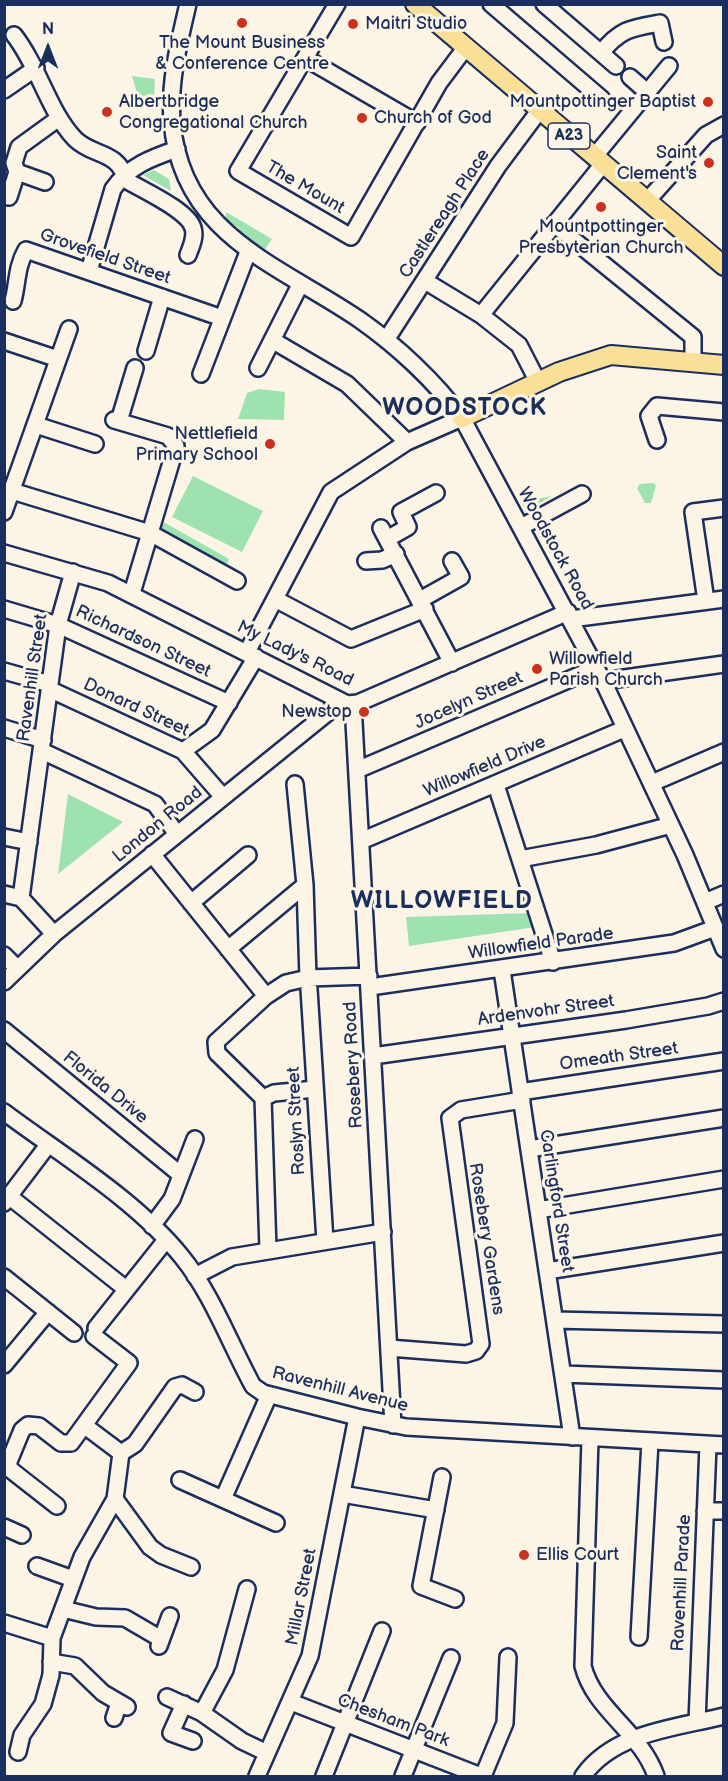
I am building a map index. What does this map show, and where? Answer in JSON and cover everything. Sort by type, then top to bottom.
[{"type":"main road","name":"A23","points":[[415,4],[723,266]]},
{"type":"main road","points":[[462,418],[575,365],[611,354],[723,365]]},
{"type":"street","name":"Woodstock Road","points":[[188,4],[173,74],[172,121],[182,166],[197,198],[224,231],[248,252],[357,318],[386,340],[446,397],[462,418],[600,674],[671,825],[723,949]]},
{"type":"street","name":"The Mount","points":[[337,4],[238,171],[351,237],[439,84],[466,47]]},
{"type":"street","points":[[491,4],[602,99]]},
{"type":"street","points":[[544,4],[616,66]]},
{"type":"street","points":[[600,53],[620,33],[660,23],[664,42]]},
{"type":"street","points":[[14,35],[36,68],[59,118],[77,141],[112,158],[122,168],[126,180],[175,209],[190,222],[194,236],[188,255]]},
{"type":"street","points":[[305,58],[417,123]]},
{"type":"street","points":[[481,315],[554,224],[647,92],[669,66]]},
{"type":"street","points":[[4,90],[36,68]]},
{"type":"street","points":[[630,77],[647,92]]},
{"type":"street","name":"Castlereagh Place","points":[[386,340],[498,166],[539,111]]},
{"type":"street","points":[[9,197],[17,172],[14,163],[18,147],[59,118]]},
{"type":"street","points":[[647,201],[706,135],[723,125]]},
{"type":"street","points":[[89,271],[113,189],[124,174],[134,166],[177,149]]},
{"type":"street","points":[[17,172],[45,182]]},
{"type":"street","points":[[554,224],[693,337],[693,362]]},
{"type":"street","name":"Grovefield Street","points":[[13,301],[19,279],[17,267],[26,250],[222,318]]},
{"type":"street","points":[[206,369],[222,318],[248,252]]},
{"type":"street","points":[[425,281],[481,315],[519,345],[538,382]]},
{"type":"street","points":[[258,368],[300,285]]},
{"type":"street","points":[[146,351],[162,297]]},
{"type":"street","points":[[4,512],[11,482],[36,424],[69,329]]},
{"type":"street","points":[[272,340],[347,384],[407,442]]},
{"type":"street","points":[[4,341],[58,359]]},
{"type":"street","points":[[132,593],[176,446],[168,436],[116,420],[135,368]]},
{"type":"street","points":[[657,440],[649,416],[657,406],[723,412]]},
{"type":"street","points":[[183,751],[212,730],[229,703],[275,599],[331,492],[407,442],[462,418]]},
{"type":"street","points":[[36,424],[95,444]]},
{"type":"street","points":[[11,482],[150,533],[235,575]]},
{"type":"street","points":[[436,493],[401,512],[408,526],[384,533],[453,663]]},
{"type":"street","points":[[521,527],[582,494]]},
{"type":"street","points":[[705,602],[693,512],[723,508]]},
{"type":"street","name":"My Lady's Road","points":[[4,552],[73,572],[132,593],[347,703],[453,663],[569,615],[723,599]]},
{"type":"street","points":[[366,561],[382,560],[396,554]]},
{"type":"street","points":[[275,599],[351,639],[423,605],[461,577],[453,561]]},
{"type":"street","name":"Ravenhill Street","points":[[21,898],[58,625],[73,572]]},
{"type":"street","name":"Richardson Street","points":[[4,609],[58,625],[229,703]]},
{"type":"street","name":"Jocelyn Street","points":[[357,770],[600,674],[723,664]]},
{"type":"street","name":"Donard Street","points":[[4,671],[50,687],[183,751],[223,797]]},
{"type":"street","name":"Rosebery Road","points":[[347,703],[357,770],[393,1425]]},
{"type":"street","name":"London Road","points":[[4,982],[54,934],[152,854],[347,703]]},
{"type":"street","name":"Willowfield Drive","points":[[361,841],[496,784],[622,724]]},
{"type":"street","points":[[4,728],[155,804],[177,834]]},
{"type":"street","points":[[651,783],[723,752]]},
{"type":"street","name":"Roslyn Street","points":[[295,784],[313,991],[315,1089],[325,1240]]},
{"type":"street","points":[[496,784],[553,962]]},
{"type":"street","points":[[520,859],[596,845],[671,825]]},
{"type":"street","points":[[4,837],[29,842]]},
{"type":"street","points":[[152,854],[266,996]]},
{"type":"street","points":[[191,903],[248,855]]},
{"type":"street","points":[[228,949],[305,885]]},
{"type":"street","points":[[4,894],[21,898],[54,934]]},
{"type":"street","points":[[705,902],[723,894]]},
{"type":"street","name":"Willowfield Parade","points":[[262,1098],[217,1053],[216,1042],[266,996],[286,983],[313,991],[369,981],[502,970],[685,941],[715,928]]},
{"type":"street","points":[[4,955],[18,968]]},
{"type":"street","name":"Carlingford Street","points":[[502,970],[572,1437]]},
{"type":"street","name":"Ardenvohr Street","points":[[373,1056],[696,1008],[723,1001]]},
{"type":"street","name":"Florida Drive","points":[[4,1030],[182,1175]]},
{"type":"street","name":"Omeath Street","points":[[521,1096],[723,1061]]},
{"type":"street","points":[[268,1250],[262,1098],[274,1093],[315,1089]]},
{"type":"street","name":"Rosebery Gardens","points":[[389,1348],[466,1354],[476,1351],[481,1344],[450,1118],[456,1111],[521,1096]]},
{"type":"street","name":"Ravenhill Avenue","points":[[4,1112],[152,1226],[166,1240],[195,1276],[253,1386],[269,1395],[357,1418],[446,1431],[716,1445]]},
{"type":"street","points":[[529,1149],[723,1118]]},
{"type":"street","points":[[152,1226],[170,1202],[195,1139]]},
{"type":"street","points":[[48,1145],[7,1200],[126,1289]]},
{"type":"street","points":[[538,1210],[723,1179]]},
{"type":"street","points":[[195,1276],[232,1257],[383,1232]]},
{"type":"street","points":[[57,1506],[8,1468],[8,1464],[22,1430],[28,1425],[39,1426],[65,1444],[71,1443],[85,1426],[129,1363],[95,1332],[166,1240]]},
{"type":"street","points":[[547,1270],[723,1243]]},
{"type":"street","points":[[4,1276],[74,1333]]},
{"type":"street","points":[[4,1365],[48,1312]]},
{"type":"street","points":[[555,1320],[723,1324]]},
{"type":"street","points":[[563,1374],[723,1380]]},
{"type":"street","points":[[121,1453],[130,1450],[135,1444],[175,1387],[182,1385],[195,1392]]},
{"type":"street","points":[[223,1499],[269,1395]]},
{"type":"street","name":"Millar Street","points":[[257,1776],[310,1656],[357,1418]]},
{"type":"street","points":[[85,1426],[121,1453]]},
{"type":"street","points":[[591,1439],[581,1656],[589,1684],[646,1752],[656,1776]]},
{"type":"street","points":[[639,1637],[650,1442]]},
{"type":"street","name":"Ravenhill Parade","points":[[697,1722],[705,1511],[716,1445]]},
{"type":"street","points":[[18,1752],[26,1720],[44,1704],[51,1662],[52,1638],[73,1579],[91,1538],[115,1499],[121,1453]]},
{"type":"street","points":[[442,1477],[421,1586],[455,1599]]},
{"type":"street","points":[[180,1480],[276,1523]]},
{"type":"street","points":[[342,1494],[436,1510]]},
{"type":"street","points":[[115,1499],[124,1507],[135,1528],[150,1547],[161,1555],[191,1568]]},
{"type":"street","points":[[705,1511],[723,1511]]},
{"type":"street","points":[[37,1566],[73,1579]]},
{"type":"street","points":[[202,1713],[225,1670],[247,1589]]},
{"type":"street","points":[[63,1609],[96,1617],[125,1618],[160,1644],[170,1616]]},
{"type":"street","points":[[4,1623],[52,1638]]},
{"type":"street","points":[[324,1776],[382,1631]]},
{"type":"street","points":[[482,1776],[505,1723],[508,1657]]},
{"type":"street","points":[[403,1776],[451,1658]]},
{"type":"street","points":[[51,1662],[75,1666],[103,1693],[123,1705],[114,1718]]},
{"type":"street","points":[[167,1697],[202,1713],[242,1741],[267,1753]]},
{"type":"street","name":"Chesham Park","points":[[291,1702],[482,1776]]},
{"type":"street","points":[[184,1704],[171,1733],[193,1741]]},
{"type":"street","points":[[584,1776],[605,1754],[634,1738],[723,1716]]},
{"type":"green space","points":[[132,76],[155,79],[154,98],[138,96]]},
{"type":"green space","points":[[154,170],[169,179],[171,191],[143,175]]},
{"type":"green space","points":[[226,212],[272,239],[265,249],[256,246],[257,244],[240,234],[239,228],[226,221]]},
{"type":"green space","points":[[259,389],[285,392],[284,420],[238,419],[247,393]]},
{"type":"green space","points":[[193,476],[263,511],[242,552],[172,517]]},
{"type":"green space","points":[[653,483],[656,485],[651,503],[645,503],[637,488],[640,484]]},
{"type":"green space","points":[[552,496],[536,505],[534,511],[527,511],[520,502]]},
{"type":"green space","points":[[160,520],[229,559],[226,567],[157,532]]},
{"type":"green space","points":[[68,794],[123,822],[58,874]]},
{"type":"green space","points":[[531,913],[535,927],[409,946],[406,917]]},
{"type":"place","name":"The Mount Business & Conference Centre","points":[[242,23]]},
{"type":"place","name":"Maitri Studio","points":[[353,24]]},
{"type":"place","name":"Mountpottinger Baptist","points":[[708,102]]},
{"type":"place","name":"Albertbridge Congregational Church","points":[[107,112]]},
{"type":"place","name":"Church of God","points":[[362,118]]},
{"type":"place","name":"Saint Clement's","points":[[709,163]]},
{"type":"place","name":"Mountpottinger Presbyterian Church","points":[[601,207]]},
{"type":"place","name":"Nettlefield Primary School","points":[[270,444]]},
{"type":"place","name":"Willowfield Parish Church","points":[[537,669]]},
{"type":"place","name":"Newstop","points":[[364,712]]},
{"type":"place","name":"Ellis Court","points":[[524,1555]]},
{"type":"district","name":"WOODSTOCK","points":[[465,409]]},
{"type":"district","name":"WILLOWFIELD","points":[[442,902]]}]
